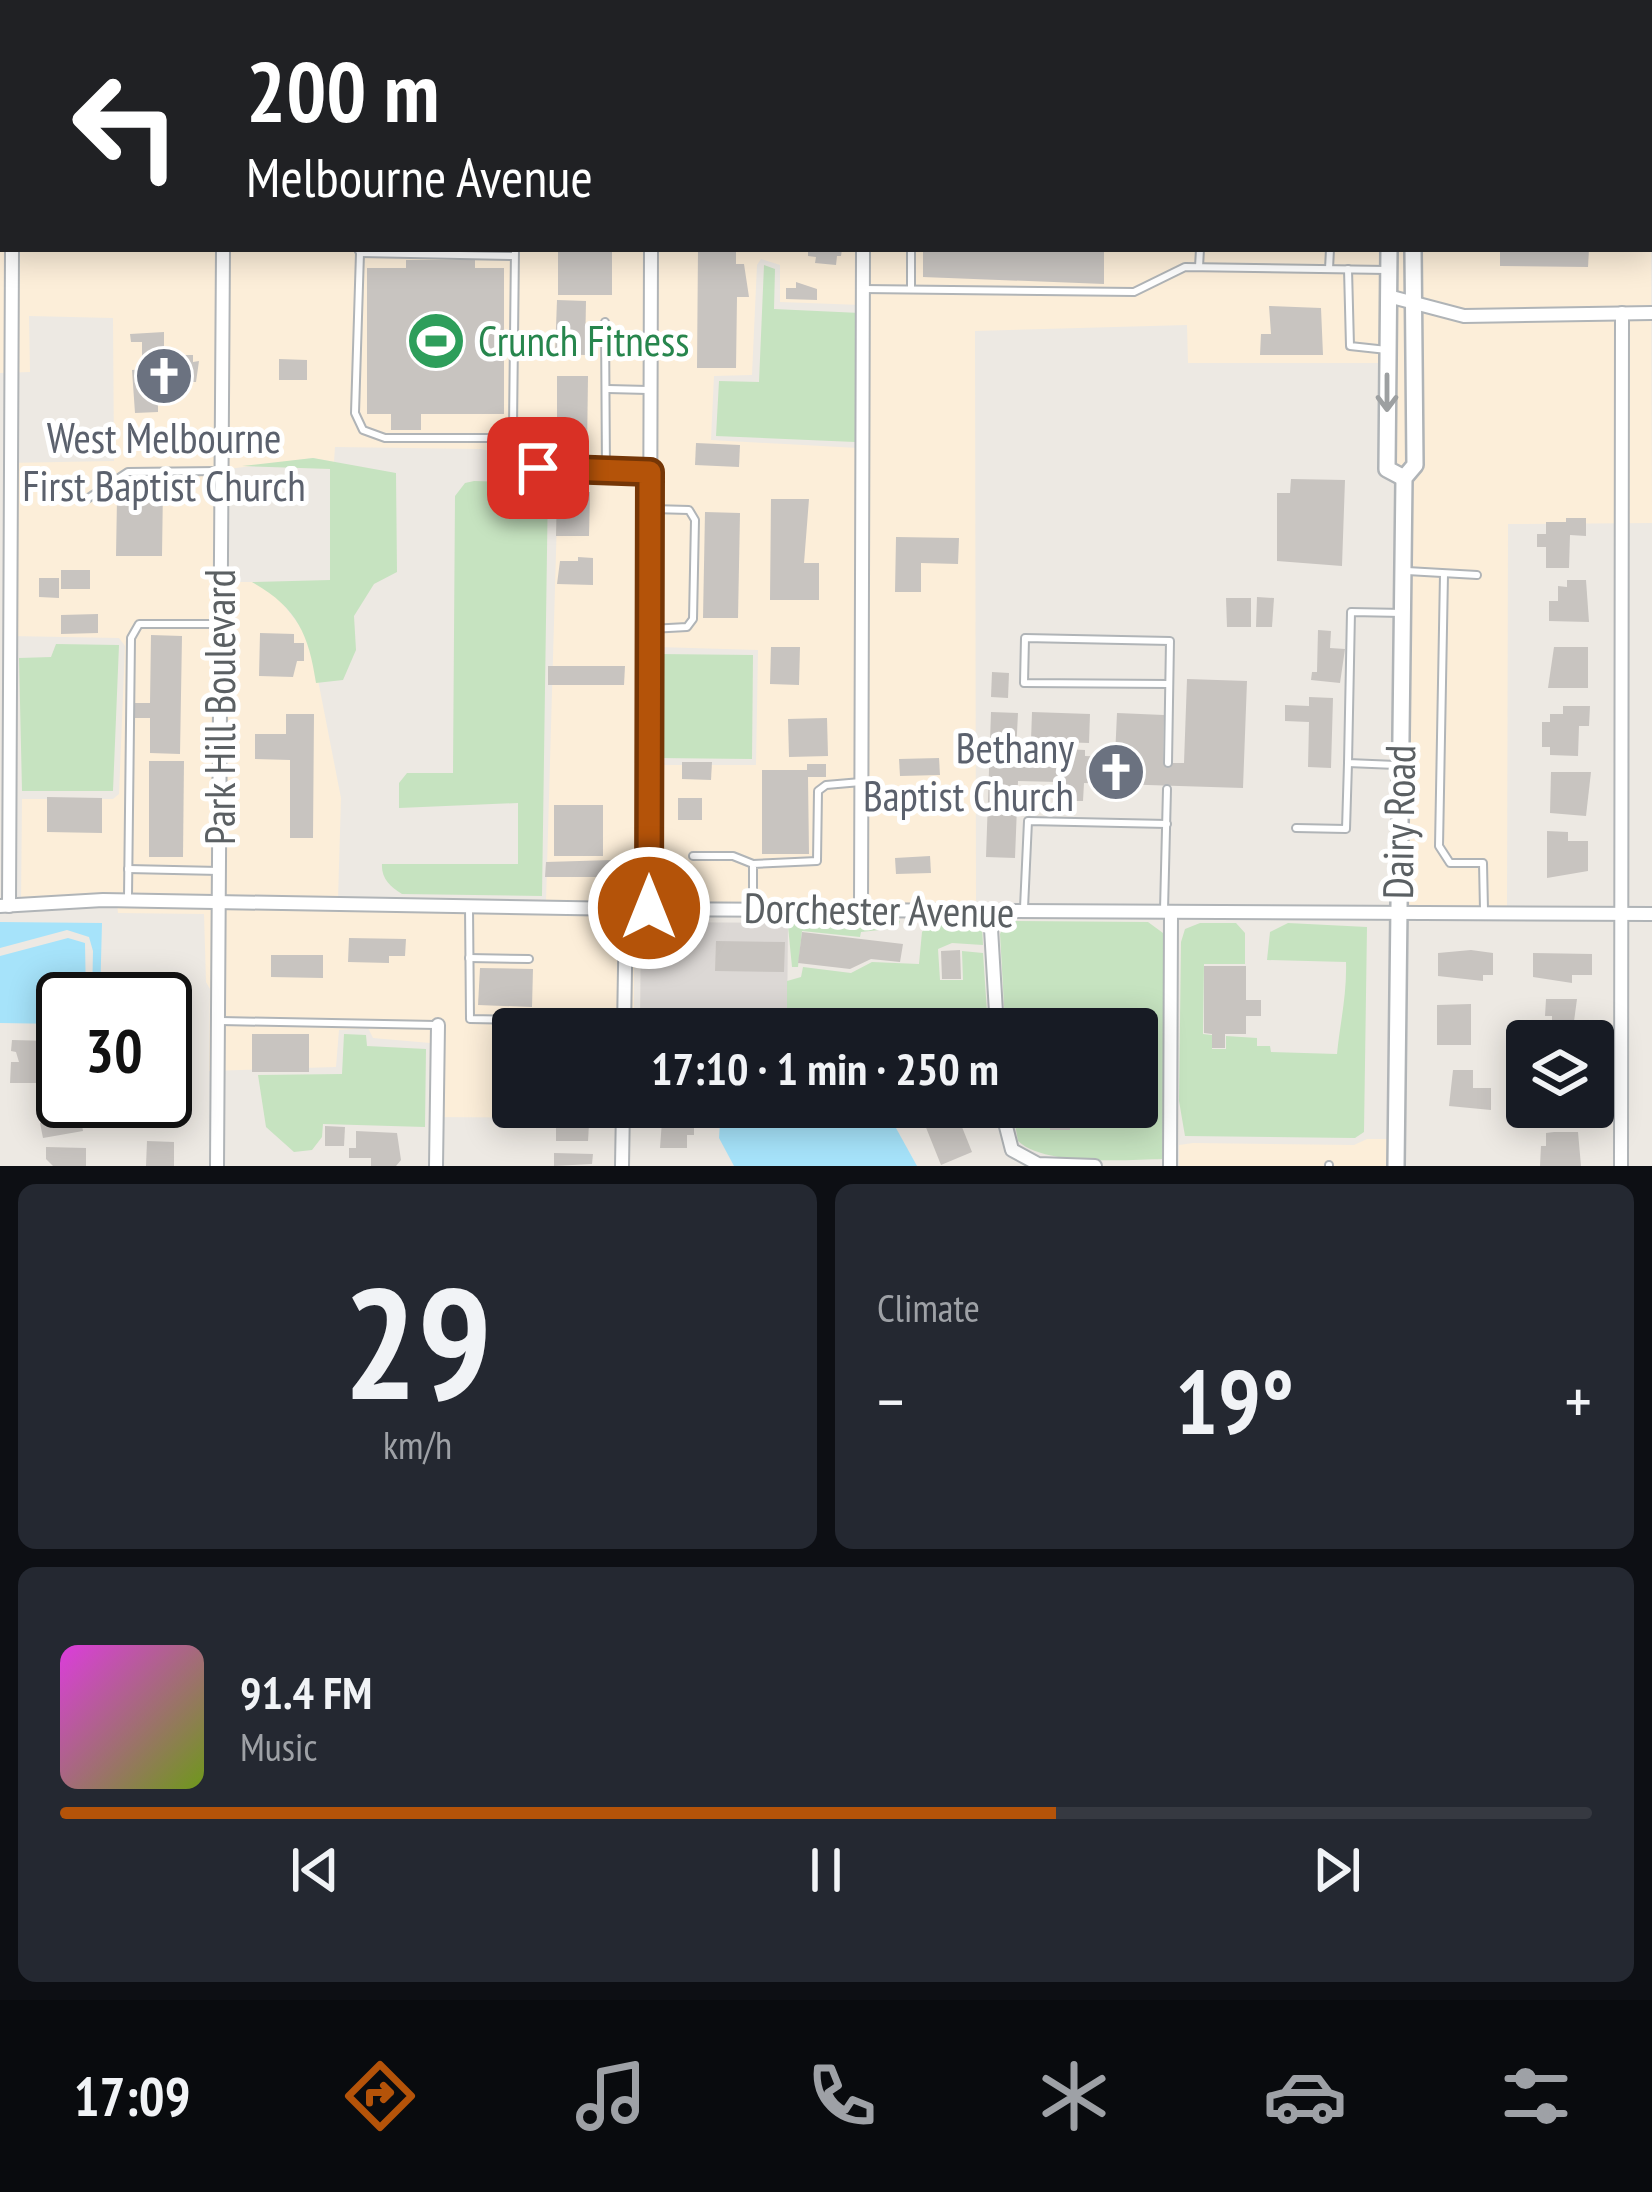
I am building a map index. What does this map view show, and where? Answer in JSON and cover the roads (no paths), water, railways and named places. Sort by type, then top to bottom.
[{"type":"street","points":[[5,906],[6,322],[12,252]]},
{"type":"street","name":"Park Hill Boulevard","points":[[217,1166],[223,252]]},
{"type":"street","points":[[649,908],[651,252]]},
{"type":"street","points":[[861,910],[863,252]]},
{"type":"street","name":"Dairy Road","points":[[1389,252],[1387,470],[1405,478]]},
{"type":"street","name":"Dairy Road","points":[[1396,1166],[1405,478],[1415,465],[1413,252]]},
{"type":"street","points":[[1388,296],[1463,316],[1652,313]]},
{"type":"street","points":[[1621,1166],[1622,313]]},
{"type":"street","name":"Dorchester Avenue","points":[[5,906],[128,900],[626,909],[1652,914]]},
{"type":"street","points":[[624,1008],[626,909]]},
{"type":"street","points":[[990,911],[996,1008]]},
{"type":"street","points":[[1168,913],[1170,1166]]},
{"type":"street","points":[[436,1166],[438,1025]]},
{"type":"street","points":[[622,1166],[623,1128]]},
{"type":"street","points":[[1006,1128],[1012,1150],[1038,1164],[1095,1166]]},
{"type":"lane","points":[[359,252],[355,412],[363,430],[385,438],[515,438]]},
{"type":"lane","points":[[444,252],[515,253],[513,427],[520,462],[550,472],[650,472]]},
{"type":"lane","points":[[911,252],[911,289]]},
{"type":"lane","points":[[1199,267],[1200,252]]},
{"type":"lane","points":[[1329,269],[1330,252]]},
{"type":"lane","points":[[863,289],[1134,292],[1184,267],[1389,270]]},
{"type":"lane","points":[[1348,269],[1351,346],[1387,350]]},
{"type":"lane","points":[[605,322],[606,472]]},
{"type":"lane","points":[[606,389],[652,390]]},
{"type":"lane","points":[[87,499],[128,472],[221,471]]},
{"type":"lane","points":[[650,509],[688,510],[695,520],[693,619],[688,627],[650,629]]},
{"type":"lane","points":[[1403,571],[1477,574]]},
{"type":"lane","points":[[1444,574],[1439,846],[1450,863],[1483,863],[1484,914]]},
{"type":"lane","points":[[1296,828],[1346,829],[1351,612],[1402,614]]},
{"type":"lane","points":[[128,900],[131,638],[139,624],[220,624]]},
{"type":"lane","points":[[1168,764],[1170,640],[1025,638],[1024,683],[1169,684]]},
{"type":"lane","points":[[1348,763],[1400,765]]},
{"type":"lane","points":[[693,856],[733,856],[753,864],[813,864],[818,856],[818,791],[826,784],[862,782]]},
{"type":"lane","points":[[1168,789],[1168,913]]},
{"type":"lane","points":[[1024,912],[1028,820],[1167,824]]},
{"type":"lane","points":[[753,864],[753,909]]},
{"type":"lane","points":[[128,869],[219,871]]},
{"type":"lane","points":[[469,904],[470,1019],[492,1019]]},
{"type":"lane","points":[[469,958],[529,959]]},
{"type":"lane","points":[[218,1021],[438,1025]]},
{"type":"water","points":[[0,922],[102,923],[101,972],[93,972],[89,937],[67,930],[0,948]]},
{"type":"water","points":[[68,938],[85,943],[86,972],[36,972],[36,1024],[0,1023],[0,956]]},
{"type":"water","points":[[720,1128],[896,1128],[917,1166],[734,1166],[719,1138]]},
{"type":"place","name":"Crunch Fitness","points":[[436,341]]},
{"type":"place","name":"West Melbourne First Baptist Church","points":[[164,376]]},
{"type":"place","name":"Bethany Baptist Church","points":[[1116,772]]}]
